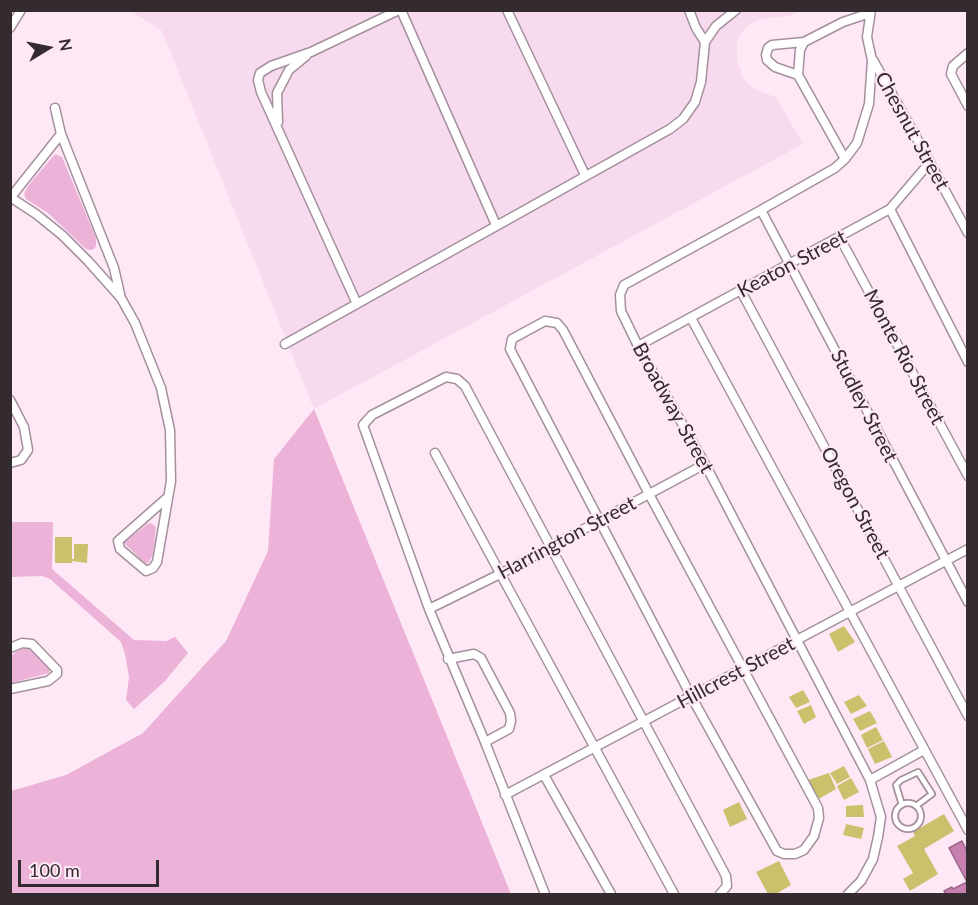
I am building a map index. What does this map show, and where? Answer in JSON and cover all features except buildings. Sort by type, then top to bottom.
[{"type":"street","points":[[10,28],[21,10]]},
{"type":"street","points":[[357,304],[261,92],[258,80],[260,73],[271,66],[311,52],[400,10],[496,225]]},
{"type":"street","points":[[507,10],[585,175]]},
{"type":"street","points":[[689,10],[705,42]]},
{"type":"street","points":[[285,344],[670,129],[683,119],[695,102],[701,82],[705,42],[716,26],[736,10]]},
{"type":"street","points":[[798,75],[775,67],[767,60],[768,48],[772,45],[804,42],[843,22],[871,12]]},
{"type":"street","name":"Broadway Street","points":[[848,894],[861,881],[873,859],[881,817],[870,780],[705,464],[638,346],[621,311],[620,295],[624,285],[761,210],[845,159],[857,143],[866,120],[869,104],[872,60],[867,37],[871,12]]},
{"type":"street","points":[[804,42],[800,50],[798,75],[845,159]]},
{"type":"street","points":[[281,135],[277,113],[277,93],[290,70],[311,52]]},
{"type":"street","points":[[968,53],[953,66],[951,74],[968,106]]},
{"type":"street","name":"Chesnut Street","points":[[872,60],[968,233]]},
{"type":"street","points":[[55,108],[61,134],[114,268],[121,298]]},
{"type":"street","points":[[61,134],[11,197],[62,235],[121,298],[135,323],[153,365],[166,405],[172,452],[171,481],[157,562],[153,568],[146,571],[120,549],[118,541],[168,497]]},
{"type":"street","name":"Keaton Street","points":[[638,346],[890,209],[930,162]]},
{"type":"street","points":[[890,209],[968,362]]},
{"type":"street","name":"Studley Street","points":[[761,210],[968,602]]},
{"type":"street","name":"Monte Rio Street","points":[[840,238],[968,476]]},
{"type":"street","name":"Oregon Street","points":[[741,291],[968,716]]},
{"type":"street","points":[[691,318],[968,830]]},
{"type":"street","points":[[545,321],[557,323],[564,330],[649,494],[818,808],[819,818],[814,836],[804,850],[795,854],[784,854],[777,851],[691,696],[600,521],[510,348],[512,339],[545,321]]},
{"type":"street","points":[[545,894],[485,742],[448,659],[363,425],[372,415],[446,377],[457,379],[465,386],[726,876],[727,886],[720,894]]},
{"type":"street","points":[[10,400],[24,427],[28,450],[21,460],[10,463]]},
{"type":"street","points":[[435,453],[674,894]]},
{"type":"street","name":"Harrington Street","points":[[429,609],[550,548],[705,464]]},
{"type":"street","name":"Hillcrest Street","points":[[505,795],[968,549]]},
{"type":"street","points":[[10,648],[22,643],[32,644],[56,667],[57,674],[48,681],[10,689]]},
{"type":"street","points":[[448,659],[474,654],[481,658],[510,713],[509,729],[485,742]]},
{"type":"street","points":[[870,780],[924,750]]},
{"type":"street","points":[[544,775],[610,894]]},
{"type":"lane","points":[[902,805],[896,785],[918,772],[932,794],[916,806]]},
{"type":"lane","points":[[909,803],[916,806],[921,818],[914,828],[901,827],[895,816],[897,809],[909,803]]},
{"type":"lane","points":[[881,817],[895,816]]},
{"type":"shaded area","points":[[131,11],[801,11],[789,16],[760,19],[747,26],[737,39],[737,60],[743,78],[752,87],[776,97],[803,144],[314,409],[162,31]]},
{"type":"shaded area","points":[[55,154],[62,157],[96,238],[94,249],[86,249],[48,213],[26,199],[24,194],[28,186]]},
{"type":"shaded area","points":[[314,409],[511,894],[11,894],[11,791],[66,775],[143,733],[226,641],[268,551],[274,459]]},
{"type":"shaded area","points":[[11,522],[53,522],[52,569],[134,640],[166,641],[175,637],[188,653],[165,681],[134,709],[126,700],[129,677],[121,642],[50,579],[42,576],[11,577]]},
{"type":"shaded area","points":[[151,523],[156,527],[153,554],[146,564],[124,543]]},
{"type":"shaded area","points":[[21,648],[29,649],[40,658],[50,669],[49,673],[11,683],[11,656]]},
{"type":"shaded area","points":[[962,841],[967,851],[967,882],[949,848]]},
{"type":"shaded area","points":[[967,882],[967,894],[946,894],[944,891],[952,887],[953,889]]}]
